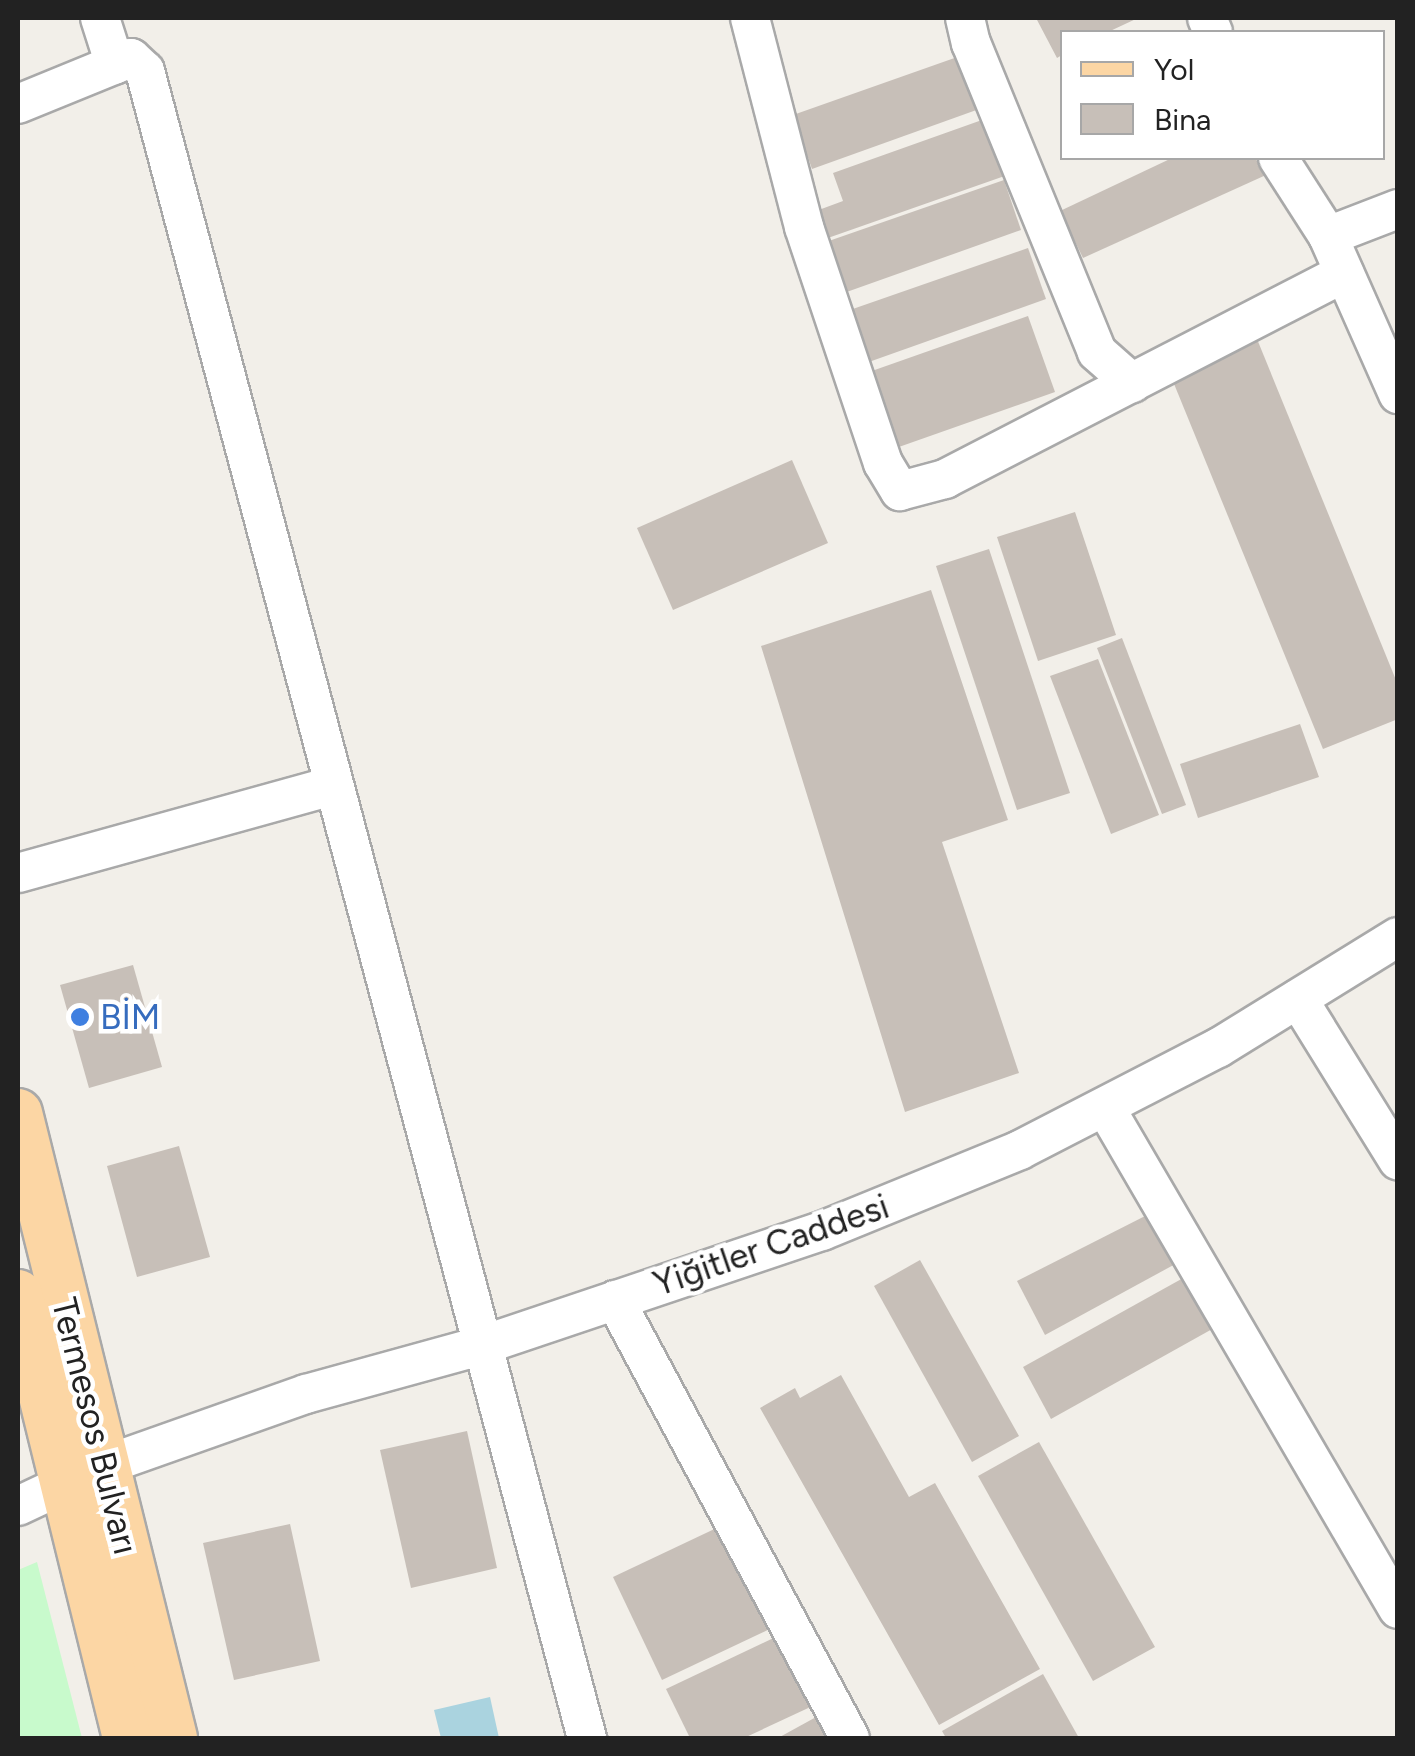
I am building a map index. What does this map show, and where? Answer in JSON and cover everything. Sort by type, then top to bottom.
[{"type":"main road","name":"Termesos Bulvarı","points":[[18,1113],[85,1474],[127,1738]]},
{"type":"main road","name":"Termesos Bulvarı","points":[[18,1294],[85,1474],[172,1738]]},
{"type":"street","points":[[100,18],[115,65]]},
{"type":"street","points":[[750,18],[804,227],[884,463],[900,490],[945,479],[1344,274]]},
{"type":"street","points":[[965,18],[978,60],[1097,352],[1132,383]]},
{"type":"street","points":[[18,104],[131,58],[145,71],[331,786],[588,1738]]},
{"type":"street","points":[[1279,160],[1328,236],[1398,394]]},
{"type":"street","points":[[1328,236],[1398,208]]},
{"type":"street","points":[[18,873],[331,786]]},
{"type":"street","name":"Yiğitler Caddesi","points":[[18,1506],[85,1474],[306,1394],[480,1346],[822,1232],[1020,1150],[1105,1107],[1218,1048],[1398,938]]},
{"type":"street","points":[[1298,999],[1398,1160]]},
{"type":"street","points":[[1105,1107],[1398,1609]]},
{"type":"street","points":[[615,1300],[850,1738]]},
{"type":"green space","points":[[37,1562],[82,1738],[18,1738],[18,1570]]},
{"type":"water","points":[[490,1697],[499,1738],[441,1738],[434,1710]]},
{"type":"building","points":[[1036,18],[1138,18],[1112,30],[1060,30],[1057,58]]},
{"type":"building","points":[[963,55],[982,108],[812,169],[793,115]]},
{"type":"building","points":[[996,115],[1016,172],[825,239],[816,211],[843,201],[833,173]]},
{"type":"building","points":[[1168,160],[1256,160],[1266,175],[1083,258],[1060,211]]},
{"type":"building","points":[[1004,180],[1021,230],[841,294],[823,243]]},
{"type":"building","points":[[1028,248],[1046,299],[866,363],[847,311]]},
{"type":"building","points":[[1028,316],[1055,392],[896,448],[869,372]]},
{"type":"building","points":[[1257,339],[1398,685],[1398,719],[1323,749],[1170,374]]},
{"type":"building","points":[[792,460],[828,543],[673,610],[637,528]]},
{"type":"building","points":[[1075,512],[1116,635],[1038,661],[997,537]]},
{"type":"building","points":[[989,549],[1070,793],[1017,810],[936,566]]},
{"type":"building","points":[[931,590],[1008,820],[942,842],[1019,1073],[905,1112],[761,646]]},
{"type":"building","points":[[1122,638],[1186,805],[1162,814],[1097,648]]},
{"type":"building","points":[[1098,659],[1159,815],[1111,834],[1050,676]]},
{"type":"building","points":[[1300,724],[1319,777],[1198,818],[1180,764]]},
{"type":"building","points":[[133,965],[162,1067],[89,1088],[60,985]]},
{"type":"building","points":[[179,1146],[210,1257],[137,1277],[107,1166]]},
{"type":"building","points":[[1151,1213],[1179,1262],[1045,1335],[1017,1281]]},
{"type":"building","points":[[920,1260],[1019,1436],[972,1462],[874,1286]]},
{"type":"building","points":[[1194,1272],[1223,1323],[1051,1419],[1023,1367]]},
{"type":"building","points":[[841,1375],[909,1497],[935,1483],[1040,1669],[939,1725],[760,1408],[795,1388],[800,1398]]},
{"type":"building","points":[[467,1431],[497,1568],[411,1588],[380,1450]]},
{"type":"building","points":[[1039,1442],[1155,1647],[1093,1681],[978,1476]]},
{"type":"building","points":[[290,1524],[320,1661],[234,1680],[203,1543]]},
{"type":"building","points":[[725,1524],[774,1627],[662,1680],[613,1577]]},
{"type":"building","points":[[786,1632],[819,1703],[744,1738],[690,1738],[666,1689]]},
{"type":"building","points":[[1043,1674],[1079,1738],[946,1738],[942,1731]]},
{"type":"building","points":[[827,1711],[842,1738],[778,1738]]},
{"type":"place","name":"BİM","points":[[80,1017]]}]
